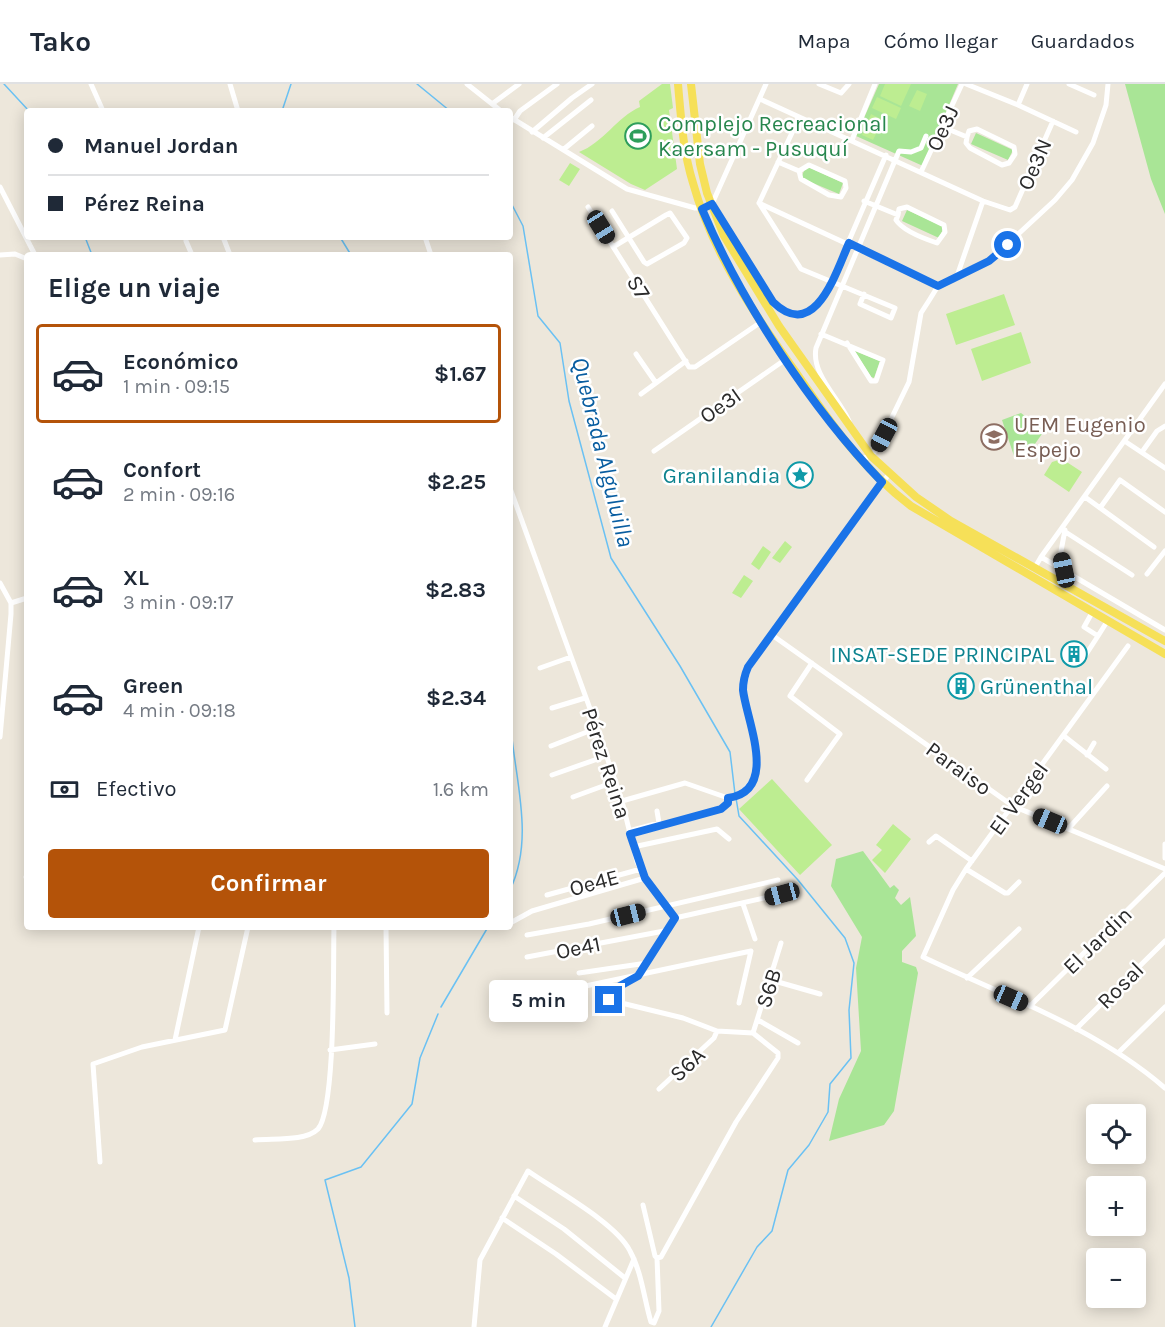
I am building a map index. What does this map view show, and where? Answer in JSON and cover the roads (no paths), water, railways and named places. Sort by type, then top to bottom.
[{"type":"main road","points":[[678,84],[683,144],[702,209],[729,270],[761,322],[840,436],[882,482],[910,506],[1165,654]]},
{"type":"main road","points":[[691,84],[696,142],[712,204],[741,267],[807,369],[871,456],[889,474],[942,515],[1165,641]]},
{"type":"street","points":[[91,84],[102,108]]},
{"type":"street","points":[[230,84],[237,108]]},
{"type":"street","points":[[467,84],[497,108]]},
{"type":"street","points":[[492,104],[519,84]]},
{"type":"street","points":[[513,118],[557,84]]},
{"type":"street","points":[[532,132],[592,84]]},
{"type":"street","points":[[513,120],[632,192],[702,209],[712,204],[766,84]]},
{"type":"street","points":[[819,84],[841,93],[849,84]]},
{"type":"street","points":[[852,140],[875,84]]},
{"type":"street","points":[[964,84],[1018,105],[1076,132]]},
{"type":"street","name":"Oe3J","points":[[921,172],[964,84]]},
{"type":"street","points":[[1018,105],[1028,84]]},
{"type":"street","points":[[1069,84],[1094,95]]},
{"type":"street","points":[[860,459],[871,456],[884,435],[909,382],[921,313],[938,286],[989,261],[1055,200],[1072,180],[1093,143],[1106,105],[1108,84]]},
{"type":"street","points":[[760,99],[983,201],[957,276]]},
{"type":"street","points":[[543,138],[591,100]]},
{"type":"street","points":[[759,203],[799,118]]},
{"type":"street","name":"Oe3N","points":[[983,201],[1007,210],[1015,207],[1053,121]]},
{"type":"street","points":[[564,149],[592,126]]},
{"type":"street","points":[[943,127],[967,137]]},
{"type":"street","points":[[976,129],[1014,147],[1015,154],[1007,164],[1002,165],[970,148],[966,143],[967,137],[969,131],[976,129]]},
{"type":"street","points":[[856,436],[843,407],[815,362],[816,348],[874,205],[899,151],[911,152],[921,148],[926,136]]},
{"type":"street","points":[[712,204],[764,289],[778,307],[795,313],[814,309],[823,300],[832,281],[864,201],[886,155]]},
{"type":"street","points":[[778,162],[799,171],[803,181],[838,198],[846,188],[845,181],[809,165],[799,171]]},
{"type":"street","points":[[0,187],[24,234]]},
{"type":"street","points":[[864,201],[898,215]]},
{"type":"street","points":[[759,203],[938,286]]},
{"type":"street","points":[[759,203],[801,269],[864,294],[895,308],[891,318],[860,304],[864,294]]},
{"type":"street","name":"S7","points":[[588,207],[688,364]]},
{"type":"street","points":[[907,207],[944,225],[945,232],[937,243],[900,226],[896,220],[898,215],[899,209],[907,207]]},
{"type":"street","points":[[612,211],[628,238],[647,264],[684,243],[687,238],[670,213],[628,238],[613,247]]},
{"type":"street","points":[[186,241],[191,252]]},
{"type":"street","points":[[0,255],[15,254],[24,258]]},
{"type":"street","points":[[641,394],[688,364],[694,367],[761,322]]},
{"type":"street","points":[[821,334],[847,343],[883,360],[876,381],[872,381],[847,343]]},
{"type":"street","points":[[636,354],[656,383]]},
{"type":"street","name":"Oe3I","points":[[654,451],[786,359]]},
{"type":"street","points":[[1034,569],[1165,384]]},
{"type":"street","points":[[1142,452],[1157,430],[1165,426]]},
{"type":"street","points":[[1126,442],[1165,468]]},
{"type":"street","points":[[622,801],[685,783],[728,798],[743,791],[757,772],[758,762],[743,689],[748,667],[889,474]]},
{"type":"street","points":[[1100,508],[1118,478],[1165,512]]},
{"type":"street","name":"Pérez Reina","points":[[513,497],[597,728],[622,801],[629,833],[641,869],[645,878],[675,918]]},
{"type":"street","points":[[1085,497],[1154,547]]},
{"type":"street","points":[[513,510],[516,506]]},
{"type":"street","points":[[1064,570],[1061,556],[1066,522]]},
{"type":"street","points":[[1064,531],[1132,575]]},
{"type":"street","points":[[1147,574],[1165,551]]},
{"type":"street","points":[[1041,557],[1165,630]]},
{"type":"street","points":[[0,583],[11,603],[0,737]]},
{"type":"street","points":[[1103,607],[1108,597]]},
{"type":"street","points":[[11,603],[24,599]]},
{"type":"street","points":[[1093,611],[1084,627],[1098,636]]},
{"type":"street","points":[[1141,627],[1145,619]]},
{"type":"street","points":[[1085,656],[1108,620]]},
{"type":"street","name":"Paraiso","points":[[772,634],[1013,806],[1165,869]]},
{"type":"street","name":"El Vergel","points":[[968,978],[923,957],[953,890],[1128,646]]},
{"type":"street","points":[[540,668],[571,657]]},
{"type":"street","points":[[807,780],[840,734],[790,696],[812,663]]},
{"type":"street","points":[[552,708],[585,698]]},
{"type":"street","points":[[551,746],[597,728]]},
{"type":"street","points":[[1064,736],[1106,769]]},
{"type":"street","points":[[1087,755],[1094,743]]},
{"type":"street","points":[[552,775],[606,756]]},
{"type":"street","points":[[573,797],[614,782]]},
{"type":"street","points":[[1068,829],[1107,786]]},
{"type":"street","points":[[629,833],[721,809],[728,803],[728,798]]},
{"type":"street","points":[[629,833],[658,823],[657,811]]},
{"type":"street","points":[[633,847],[717,829],[729,839]]},
{"type":"street","points":[[929,842],[936,836],[972,861]]},
{"type":"street","points":[[1165,844],[1165,858]]},
{"type":"street","name":"Oe4E","points":[[547,895],[641,869]]},
{"type":"street","points":[[966,869],[1008,893],[1019,882]]},
{"type":"street","name":"El Jardin","points":[[1030,1006],[1165,873]]},
{"type":"street","points":[[513,921],[532,911],[645,878]]},
{"type":"street","points":[[527,934],[589,924],[778,880]]},
{"type":"street","points":[[657,1258],[661,1257],[736,1122],[778,1058],[778,1053],[753,1033],[717,1031],[683,1018],[609,1000],[609,992],[638,976],[664,931],[675,918],[782,894]]},
{"type":"street","points":[[743,904],[755,939]]},
{"type":"street","points":[[1019,929],[968,978],[1076,1029],[1118,1053],[1165,1088]]},
{"type":"street","points":[[176,1040],[198,930]]},
{"type":"street","points":[[100,1162],[93,1064],[142,1047],[223,1031],[227,1027],[247,930]]},
{"type":"street","points":[[255,1140],[309,1135],[318,1129],[323,1119],[329,1087],[334,930]]},
{"type":"street","points":[[386,930],[387,1012]]},
{"type":"street","name":"Oe41","points":[[527,957],[664,931]]},
{"type":"street","name":"Rosal","points":[[1076,1029],[1165,941]]},
{"type":"street","name":"S6B","points":[[753,1033],[781,943]]},
{"type":"street","points":[[494,1009],[524,999],[751,951],[739,1003]]},
{"type":"street","points":[[579,973],[647,963]]},
{"type":"street","points":[[771,980],[820,994]]},
{"type":"street","points":[[1118,1053],[1165,1007]]},
{"type":"street","points":[[758,1020],[798,1043]]},
{"type":"street","name":"S6A","points":[[659,1089],[714,1038],[717,1031]]},
{"type":"street","points":[[330,1050],[375,1044]]},
{"type":"street","points":[[474,1327],[480,1260],[528,1172],[602,1221],[629,1249],[651,1322],[654,1323],[659,1311],[657,1258],[643,1204]]},
{"type":"street","points":[[514,1196],[564,1229],[625,1278]]},
{"type":"street","points":[[502,1218],[556,1254],[616,1299]]},
{"type":"street","points":[[605,1327],[633,1259]]},
{"type":"waterway","points":[[4,84],[26,108]]},
{"type":"waterway","points":[[283,108],[291,84]]},
{"type":"waterway","name":"Quebrada Alguluilla","points":[[417,84],[446,108]]},
{"type":"waterway","name":"Quebrada Alguluilla","points":[[513,207],[523,226],[538,316],[560,343],[569,401],[611,558],[680,666],[730,752],[735,794]]},
{"type":"waterway","points":[[86,240],[91,252]]},
{"type":"waterway","points":[[342,240],[349,252]]},
{"type":"waterway","points":[[513,746],[522,827],[518,869],[513,882]]},
{"type":"waterway","name":"Quebrada Alguluilla","points":[[711,1327],[757,1247],[772,1231],[788,1170],[809,1145],[828,1112],[830,1084],[851,1058],[849,1010],[854,963],[845,938],[798,880],[739,816],[736,798]]},
{"type":"waterway","points":[[441,1007],[486,930]]},
{"type":"waterway","points":[[355,1327],[349,1278],[325,1180],[361,1167],[412,1104],[420,1058],[438,1014]]},
{"type":"place","name":"Complejo Recreacional Kaersam - Pusuquí","points":[[638,136]]},
{"type":"place","name":"UEM Eugenio Espejo","points":[[994,437]]},
{"type":"place","name":"Granilandia","points":[[800,475]]},
{"type":"place","name":"INSAT-SEDE PRINCIPAL","points":[[1074,654]]},
{"type":"place","name":"Grünenthal","points":[[961,686]]}]
